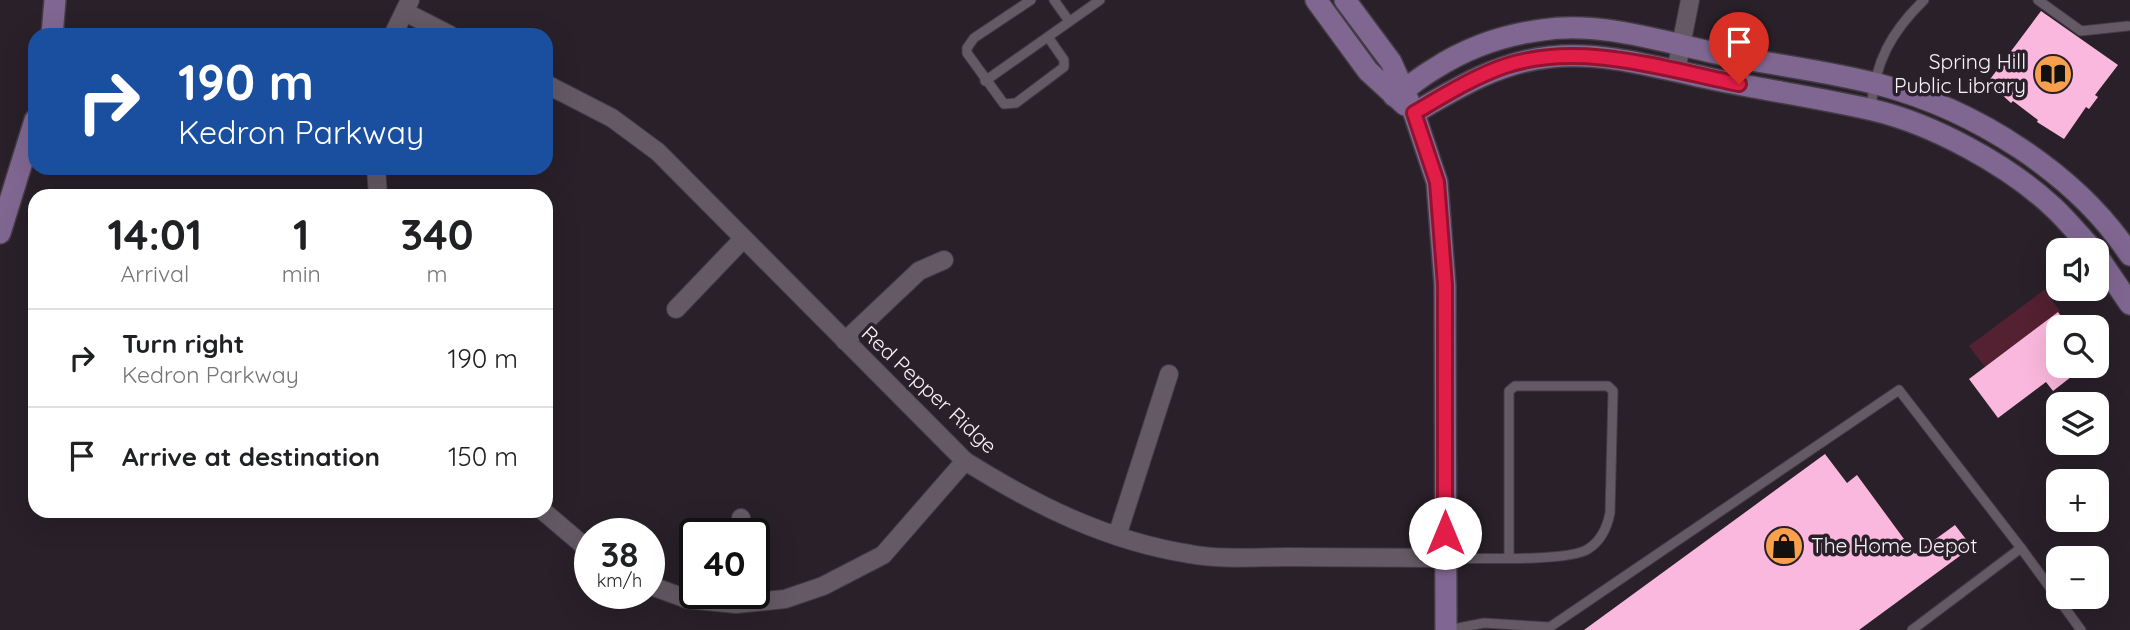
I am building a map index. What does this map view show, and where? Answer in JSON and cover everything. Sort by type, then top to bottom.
[{"type":"street","points":[[53,28],[55,0]]},
{"type":"street","points":[[1316,0],[1368,71],[1399,93],[1414,113],[1437,182],[1445,285],[1447,630]]},
{"type":"street","points":[[1345,0],[1391,62],[1399,93]]},
{"type":"street","points":[[1676,71],[1690,0]]},
{"type":"street","points":[[396,28],[407,6],[440,28]]},
{"type":"street","points":[[1399,93],[1434,69],[1497,38],[1545,29],[1574,27],[1682,45],[1873,84],[1962,115],[2024,150],[2071,188],[2122,243],[2130,256]]},
{"type":"street","points":[[1414,113],[1472,80],[1506,66],[1549,57],[1640,63],[1871,110],[1951,139],[2009,172],[2053,207],[2082,238]]},
{"type":"street","name":"Red Pepper Ridge","points":[[553,88],[612,118],[657,152],[965,461],[1023,497],[1117,536],[1190,554],[1230,558],[1445,558]]},
{"type":"street","points":[[0,233],[28,143]]},
{"type":"street","points":[[676,309],[743,239]]},
{"type":"street","points":[[845,341],[919,271],[944,260]]},
{"type":"street","points":[[2109,273],[2130,304]]},
{"type":"street","points":[[1117,536],[1169,374]]},
{"type":"street","points":[[770,599],[785,599],[823,586],[883,555],[965,461]]},
{"type":"street","points":[[551,518],[574,537]]},
{"type":"lane","points":[[1031,0],[968,42],[967,53],[1004,104],[1016,103],[1064,66],[1064,60],[1048,37]]},
{"type":"lane","points":[[1054,0],[1069,21]]},
{"type":"lane","points":[[985,81],[1100,0]]},
{"type":"lane","points":[[1871,110],[1873,84],[1892,34],[1924,0]]},
{"type":"lane","points":[[2038,0],[2081,31],[2129,26]]},
{"type":"lane","points":[[1445,558],[1509,557],[1575,555],[1588,550],[1607,528],[1610,513],[1613,391],[1608,387],[1515,386],[1509,391],[1509,557]]},
{"type":"lane","points":[[1447,630],[1484,622],[1551,628],[1899,390],[2081,630]]},
{"type":"lane","points":[[1912,630],[2021,548]]},
{"type":"shaded area","points":[[2044,290],[2046,301],[2052,301],[2060,311],[2055,315],[2046,315],[2046,321],[1985,367],[1969,346]]},
{"type":"building","name":"Spring Hill Public Library","points":[[2041,11],[2118,65],[2095,95],[2098,97],[2089,109],[2086,107],[2064,139],[2037,122],[2038,120],[2013,101],[2011,103],[1988,82]]},
{"type":"building","points":[[2046,321],[2046,378],[2070,378],[2053,391],[2046,382],[1998,418],[1969,379]]},
{"type":"building","name":"The Home Depot","points":[[1825,454],[1847,483],[1857,475],[1915,554],[1955,525],[1972,547],[1859,630],[1584,630]]},
{"type":"place","name":"Spring Hill Public Library","points":[[2053,74]]},
{"type":"place","name":"The Home Depot","points":[[1784,546]]},
{"type":"route","points":[[1445,533],[1445,285],[1437,182],[1414,113],[1472,80],[1506,66],[1549,57],[1640,63],[1739,84]]}]
